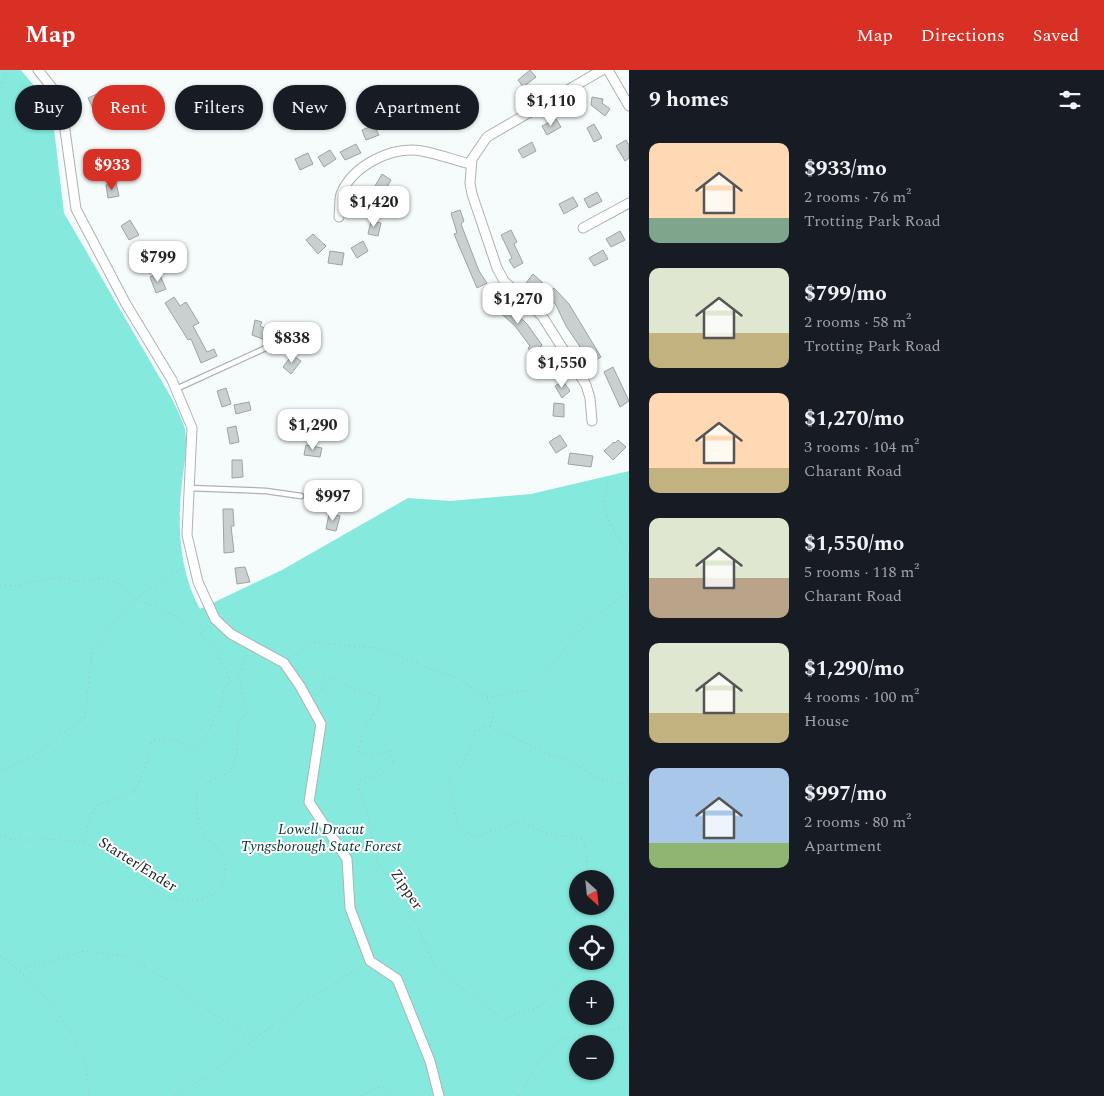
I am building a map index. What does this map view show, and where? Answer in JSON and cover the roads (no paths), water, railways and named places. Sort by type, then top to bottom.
[{"type":"street","points":[[38,70],[57,94],[63,116],[76,209],[126,304],[176,389],[192,428],[187,535],[198,582],[216,619],[231,634],[284,663],[321,724],[309,802],[347,859],[350,908],[370,962],[397,979],[430,1061],[438,1096]]},
{"type":"street","points":[[592,421],[590,398],[581,378],[542,316],[504,281],[496,268],[472,194],[470,164],[487,137],[602,70]]},
{"type":"street","points":[[608,70],[629,106]]},
{"type":"street","points":[[339,217],[341,194],[362,169],[380,156],[396,151],[421,151],[470,164]]},
{"type":"street","points":[[583,228],[629,203]]},
{"type":"lane","points":[[176,389],[268,347]]},
{"type":"lane","points":[[189,488],[266,491],[301,496]]},
{"type":"park label","name":"Lowell Dracut Tyngsborough State Forest","points":[[321,838]]}]
